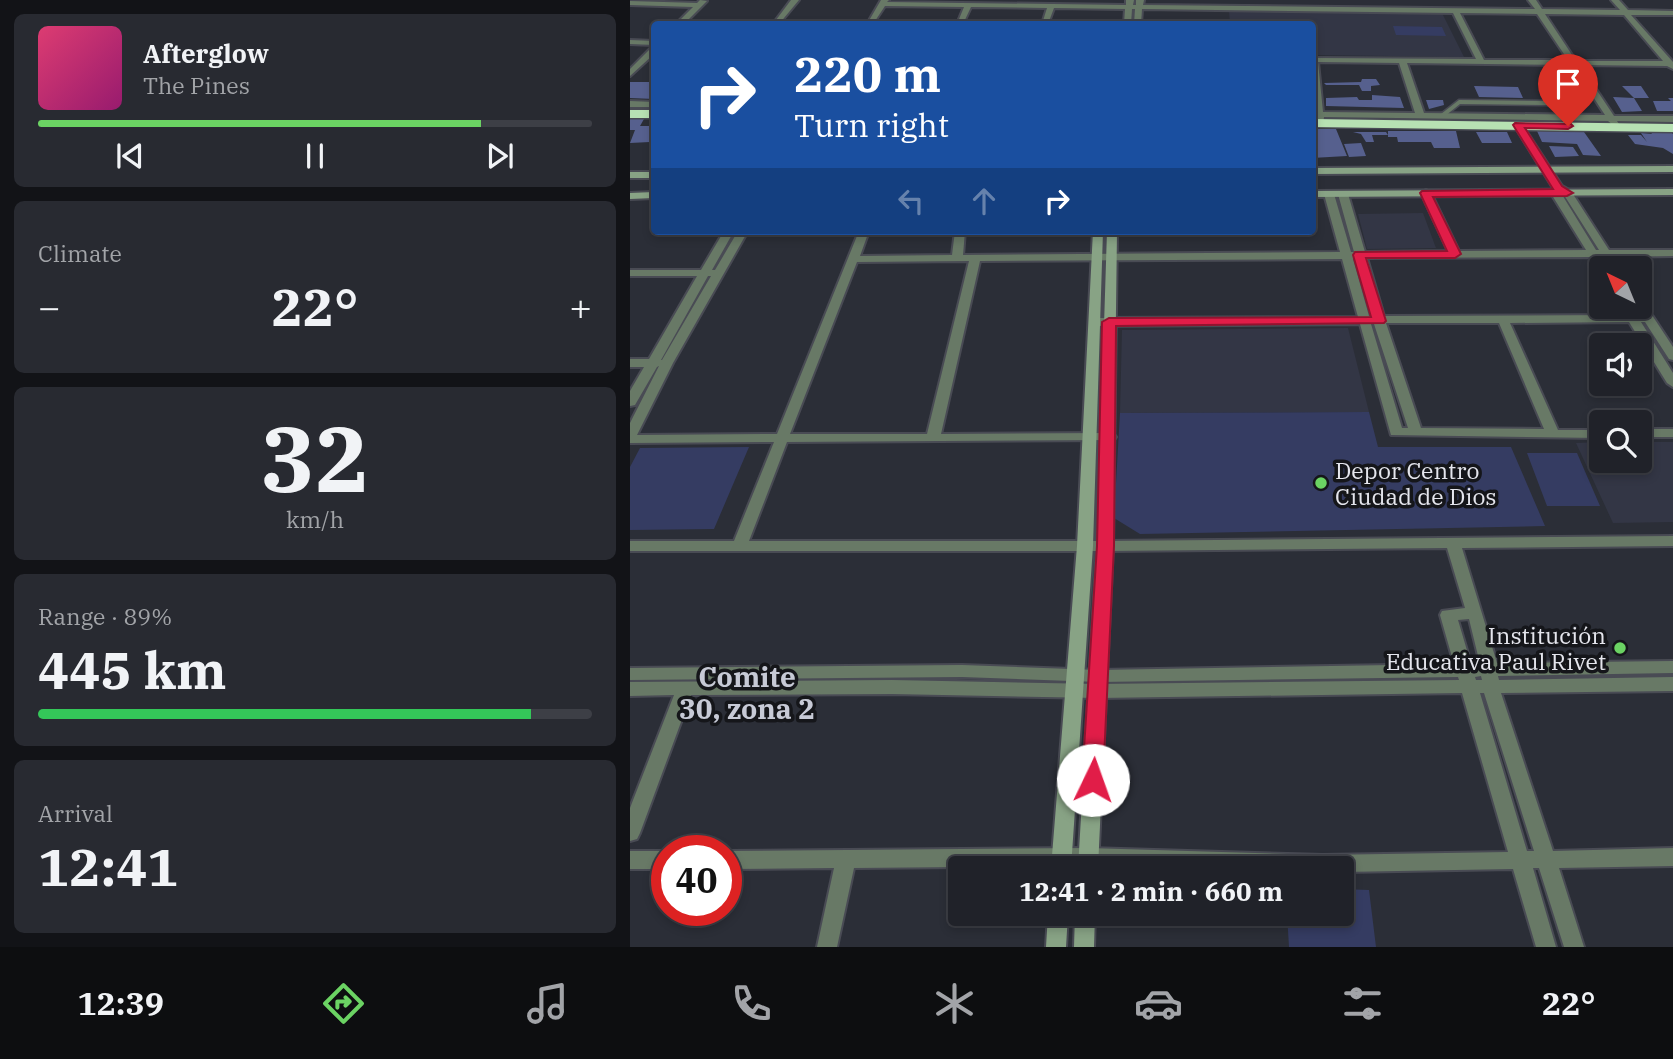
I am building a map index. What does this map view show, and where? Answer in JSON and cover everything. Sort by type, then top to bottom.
[{"type":"highway","points":[[630,114],[651,114]]},
{"type":"highway","points":[[1316,119],[1518,125],[1614,122],[1673,128]]},
{"type":"street","points":[[778,21],[795,0]]},
{"type":"street","points":[[1337,0],[1343,9]]},
{"type":"street","points":[[1343,9],[1345,0]]},
{"type":"street","points":[[1532,0],[1614,122]]},
{"type":"street","points":[[1615,0],[1672,66]]},
{"type":"street","points":[[630,4],[701,2]]},
{"type":"street","points":[[683,21],[701,2]]},
{"type":"street","points":[[872,21],[884,2],[1051,6],[1140,4],[1221,11],[1343,9],[1673,13]]},
{"type":"street","points":[[961,21],[968,5]]},
{"type":"street","points":[[1046,21],[1051,6]]},
{"type":"street","points":[[1455,10],[1480,62]]},
{"type":"street","points":[[630,42],[651,43]]},
{"type":"street","points":[[630,74],[651,53]]},
{"type":"street","points":[[1316,60],[1672,66]]},
{"type":"street","points":[[1402,61],[1420,114]]},
{"type":"street","points":[[630,104],[651,105]]},
{"type":"street","points":[[1316,119],[1420,114],[1581,117],[1614,122],[1673,118]]},
{"type":"street","points":[[1518,125],[1560,191],[1608,256]]},
{"type":"street","points":[[1316,171],[1673,169]]},
{"type":"street","points":[[630,175],[651,175]]},
{"type":"street","points":[[1560,191],[1595,256]]},
{"type":"street","points":[[1316,194],[1673,192]]},
{"type":"street","points":[[1426,193],[1455,254]]},
{"type":"street","points":[[1329,194],[1396,432],[1589,434]]},
{"type":"street","points":[[1343,194],[1379,321],[1416,432]]},
{"type":"street","points":[[630,195],[651,195]]},
{"type":"street","points":[[727,235],[660,363],[630,438],[1109,437]]},
{"type":"street","points":[[630,402],[660,363],[720,273],[741,235]]},
{"type":"street","points":[[740,545],[862,235]]},
{"type":"street","points":[[957,258],[960,235]]},
{"type":"street","points":[[1099,235],[1105,257]]},
{"type":"street","points":[[1061,856],[1085,546],[1089,437],[1102,322],[1105,257],[1111,235]]},
{"type":"street","points":[[853,259],[1673,253]]},
{"type":"street","points":[[933,438],[975,258]]},
{"type":"street","points":[[630,273],[720,273]]},
{"type":"street","points":[[1102,322],[1589,318]]},
{"type":"street","points":[[1503,319],[1553,434]]},
{"type":"street","points":[[1633,319],[1673,383]]},
{"type":"street","points":[[1649,319],[1673,356]]},
{"type":"street","points":[[1088,856],[1109,437],[1102,322]]},
{"type":"street","points":[[630,363],[660,363]]},
{"type":"street","points":[[1652,433],[1673,433]]},
{"type":"street","points":[[630,546],[1105,546],[1673,541]]},
{"type":"street","points":[[1453,542],[1475,613],[1490,678],[1574,947]]},
{"type":"street","points":[[1475,613],[1448,615],[1523,860],[1546,947]]},
{"type":"street","points":[[630,689],[1466,679],[1673,667]]},
{"type":"street","points":[[630,674],[962,671],[1074,683]]},
{"type":"street","points":[[1490,678],[1673,684]]},
{"type":"street","points":[[630,833],[685,688]]},
{"type":"street","points":[[1354,863],[1673,858]]},
{"type":"street","points":[[630,860],[651,860]]},
{"type":"street","points":[[742,860],[948,861]]},
{"type":"street","points":[[827,947],[846,860]]},
{"type":"street","points":[[1056,947],[1057,926]]},
{"type":"street","points":[[1084,947],[1085,926]]},
{"type":"shaded area","points":[[1229,11],[1442,13],[1464,57],[1316,55],[1316,21],[1230,21]]},
{"type":"shaded area","points":[[1393,26],[1442,27],[1446,36],[1396,35]]},
{"type":"shaded area","points":[[1423,213],[1436,248],[1367,249],[1358,214]]},
{"type":"shaded area","points":[[1348,328],[1369,412],[1120,413],[1122,330]]},
{"type":"shaded area","name":"Depor Centro Ciudad de Dios","points":[[1369,412],[1378,447],[1511,447],[1545,526],[1140,534],[1114,518],[1120,413]]},
{"type":"shaded area","points":[[1589,442],[1589,471],[1576,443]]},
{"type":"shaded area","points":[[1652,442],[1673,442],[1673,522],[1613,523],[1590,473],[1652,473]]},
{"type":"shaded area","points":[[749,447],[714,529],[630,530],[630,467],[640,448]]},
{"type":"shaded area","points":[[1527,453],[1577,453],[1600,506],[1547,506]]},
{"type":"shaded area","points":[[1354,889],[1369,890],[1376,947],[1289,947],[1288,926],[1354,926]]},
{"type":"building","points":[[1362,79],[1376,79],[1380,85],[1371,86],[1371,91],[1362,91],[1359,85],[1324,83],[1361,82]]},
{"type":"building","points":[[630,82],[651,82],[651,99],[630,98]]},
{"type":"building","points":[[1474,86],[1518,87],[1523,98],[1479,97]]},
{"type":"building","points":[[1622,86],[1641,86],[1649,98],[1634,98]]},
{"type":"building","points":[[1372,95],[1400,97],[1404,108],[1326,106],[1326,98],[1357,97],[1359,100],[1372,100]]},
{"type":"building","points":[[1613,97],[1634,98],[1642,111],[1622,112]]},
{"type":"building","points":[[1668,98],[1673,98],[1673,111],[1657,111],[1653,101],[1671,101]]},
{"type":"building","points":[[1426,100],[1443,100],[1444,105],[1429,109]]},
{"type":"building","points":[[630,119],[644,119],[640,126],[651,126],[651,141],[630,143],[635,130],[630,130]]},
{"type":"building","points":[[1316,129],[1336,129],[1347,156],[1316,158]]},
{"type":"building","points":[[1649,130],[1668,130],[1673,134],[1673,154],[1663,148],[1635,144],[1628,135],[1641,135],[1647,142],[1641,133],[1652,134]]},
{"type":"building","points":[[1388,131],[1456,131],[1460,148],[1434,148],[1431,142],[1398,142],[1397,137],[1388,137]]},
{"type":"building","points":[[1537,131],[1584,132],[1601,156],[1583,155],[1577,144],[1542,142]]},
{"type":"building","points":[[1353,132],[1386,132],[1388,135],[1372,135],[1374,142],[1366,142],[1361,134]]},
{"type":"building","points":[[1476,132],[1507,132],[1512,143],[1482,143]]},
{"type":"building","points":[[1361,143],[1366,156],[1349,157],[1344,144]]},
{"type":"building","points":[[1549,146],[1573,147],[1579,156],[1555,157]]},
{"type":"place","name":"Depor Centro Ciudad de Dios","points":[[1321,483]]},
{"type":"place","name":"Institución Educativa Paul Rivet","points":[[1620,648]]},
{"type":"district","name":"Comite 30, zona 2","points":[[747,692]]},
{"type":"route","points":[[1093,780],[1109,437],[1109,322],[1379,321],[1359,255],[1455,254],[1426,193],[1567,193],[1558,188],[1518,125],[1568,126]]}]
